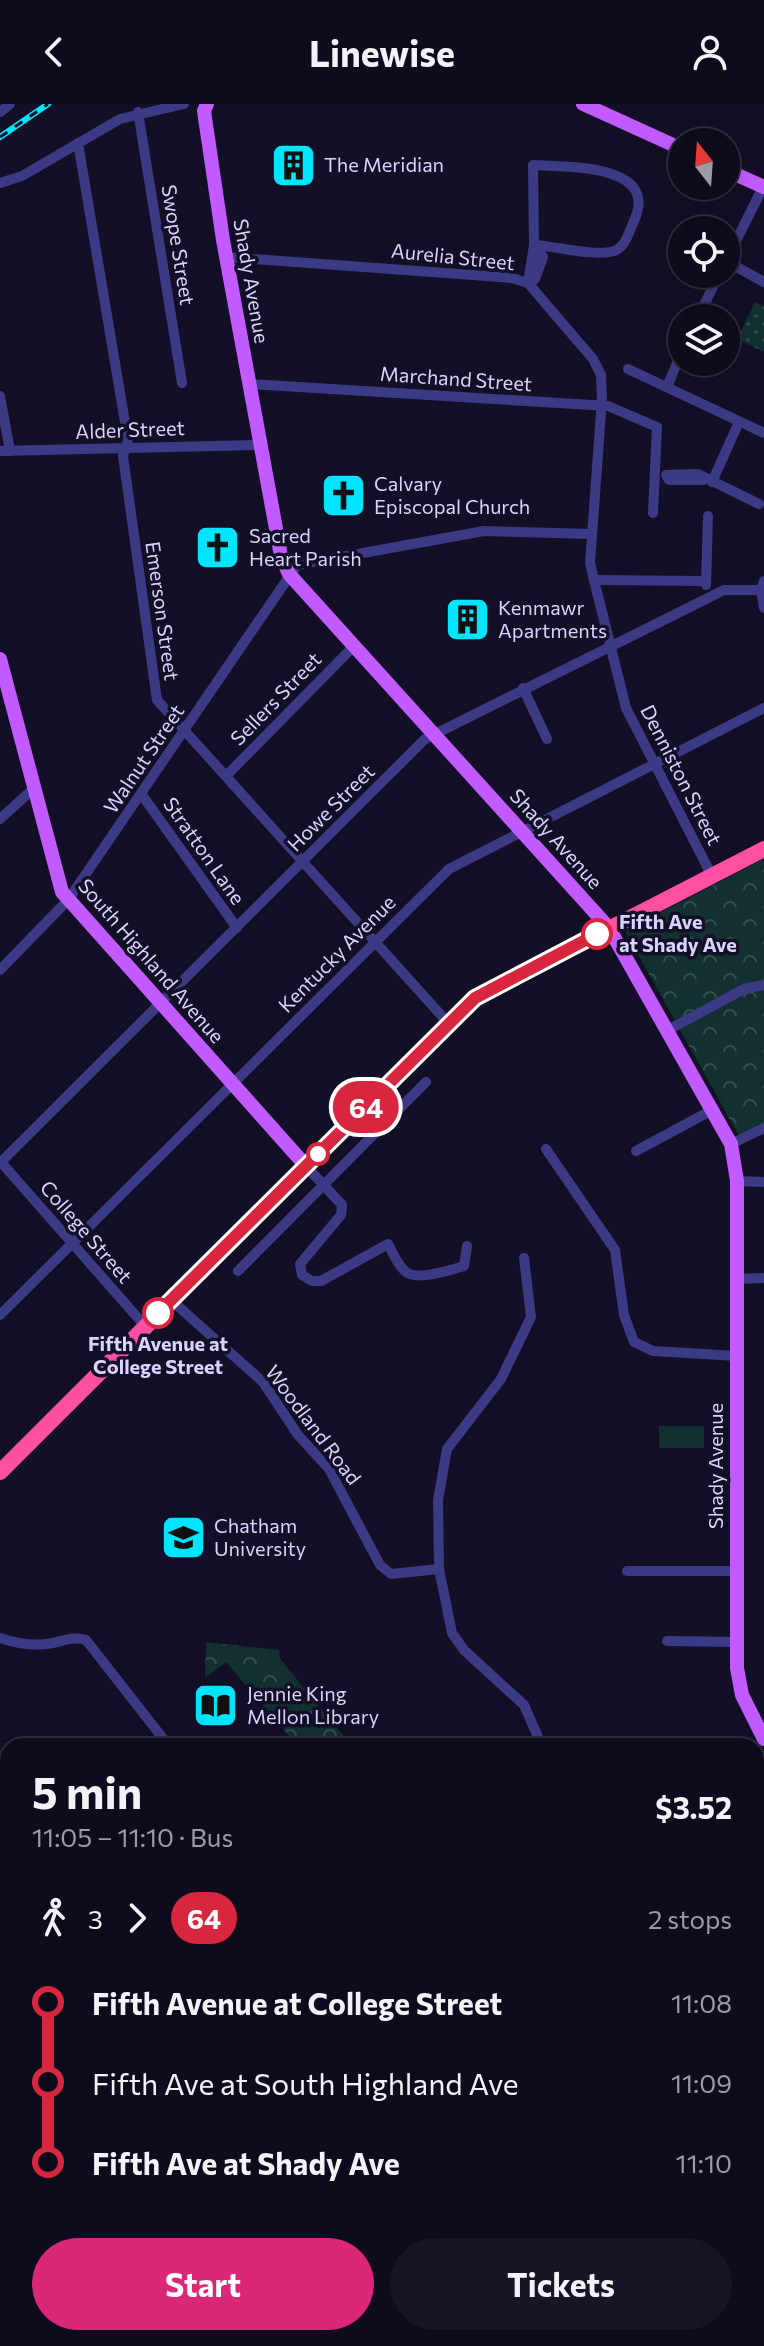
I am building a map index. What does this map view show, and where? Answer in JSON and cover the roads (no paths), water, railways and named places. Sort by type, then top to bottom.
[{"type":"highway","points":[[0,1472],[475,998],[764,849]]},
{"type":"main road","name":"Shady Avenue","points":[[207,104],[204,111],[226,257],[281,556],[289,574],[609,928],[714,1109],[731,1144],[737,1181],[736,1642],[742,1695],[764,1738]]},
{"type":"main road","points":[[583,104],[668,143]]},
{"type":"main road","points":[[740,176],[764,187]]},
{"type":"main road","name":"South Highland Avenue","points":[[0,659],[62,892],[306,1166]]},
{"type":"street","points":[[0,112],[10,104]]},
{"type":"street","points":[[0,183],[22,176],[138,112],[184,104]]},
{"type":"street","name":"Swope Street","points":[[138,112],[182,383]]},
{"type":"street","name":"Emerson Street","points":[[78,143],[128,440],[123,456],[157,700],[450,1025]]},
{"type":"street","points":[[528,283],[534,245],[533,165],[601,170],[628,181],[639,193],[640,207],[624,244],[615,251],[583,252],[571,247],[534,245]]},
{"type":"street","points":[[740,234],[764,187]]},
{"type":"street","name":"Aurelia Street","points":[[226,257],[512,278],[528,283],[597,365],[601,407]]},
{"type":"street","points":[[740,269],[764,282]]},
{"type":"street","points":[[628,369],[764,433]]},
{"type":"street","points":[[667,387],[672,376]]},
{"type":"street","name":"Marchand Street","points":[[249,384],[608,406],[657,427],[653,513]]},
{"type":"street","points":[[0,396],[5,451]]},
{"type":"street","name":"Denniston Street","points":[[601,407],[590,563],[594,580],[626,708],[712,876]]},
{"type":"street","points":[[739,422],[708,481],[759,504]]},
{"type":"street","name":"Alder Street","points":[[5,451],[260,445]]},
{"type":"street","points":[[708,516],[705,581],[711,596]]},
{"type":"street","points":[[289,574],[297,565],[484,531],[592,534]]},
{"type":"street","name":"Walnut Street","points":[[0,970],[68,900],[289,574]]},
{"type":"street","points":[[594,580],[705,581]]},
{"type":"street","points":[[762,586],[764,608]]},
{"type":"street","name":"Howe Street","points":[[0,1162],[433,733],[724,590],[762,586]]},
{"type":"street","name":"Sellers Street","points":[[226,776],[353,647]]},
{"type":"street","points":[[523,688],[547,739]]},
{"type":"street","name":"Kentucky Avenue","points":[[0,1315],[449,869],[764,708]]},
{"type":"street","points":[[0,819],[33,789]]},
{"type":"street","name":"Stratton Lane","points":[[142,795],[237,928]]},
{"type":"street","points":[[668,1030],[744,989],[764,985]]},
{"type":"street","points":[[238,1271],[426,1082]]},
{"type":"street","points":[[636,1151],[714,1109]]},
{"type":"street","points":[[731,1144],[764,1128]]},
{"type":"street","points":[[546,1149],[615,1250],[624,1315],[634,1342],[653,1351],[737,1356]]},
{"type":"street","name":"College Street","points":[[0,1162],[145,1326]]},
{"type":"street","points":[[306,1166],[340,1201],[341,1215],[300,1264],[302,1275],[312,1281],[321,1281],[388,1244],[404,1271],[411,1275],[448,1271],[464,1266],[468,1259],[467,1246]]},
{"type":"street","points":[[737,1181],[764,1182]]},
{"type":"street","points":[[524,1258],[531,1317],[501,1379],[447,1449],[438,1500],[439,1569],[452,1633],[464,1650],[524,1705],[538,1738]]},
{"type":"street","points":[[737,1279],[764,1278]]},
{"type":"street","name":"Woodland Road","points":[[171,1300],[263,1382],[298,1435],[329,1469],[380,1565],[391,1574],[439,1569]]},
{"type":"street","points":[[627,1571],[736,1571]]},
{"type":"street","points":[[0,1638],[18,1644],[46,1644],[78,1637],[86,1640],[163,1738]]},
{"type":"street","points":[[667,1641],[736,1642]]},
{"type":"railway","points":[[0,137],[48,104]]},
{"type":"place","name":"The Meridian","points":[[293,165]]},
{"type":"place","name":"Calvary Episcopal Church","points":[[343,496]]},
{"type":"place","name":"Sacred Heart Parish","points":[[218,548]]},
{"type":"place","name":"Kenmawr Apartments","points":[[467,619]]},
{"type":"place","name":"Fifth Ave at Shady Ave","points":[[597,934]]},
{"type":"place","name":"Fifth Avenue at College Street","points":[[158,1313]]},
{"type":"place","name":"Chatham University","points":[[183,1537]]},
{"type":"place","name":"Jennie King Mellon Library","points":[[216,1705]]}]
